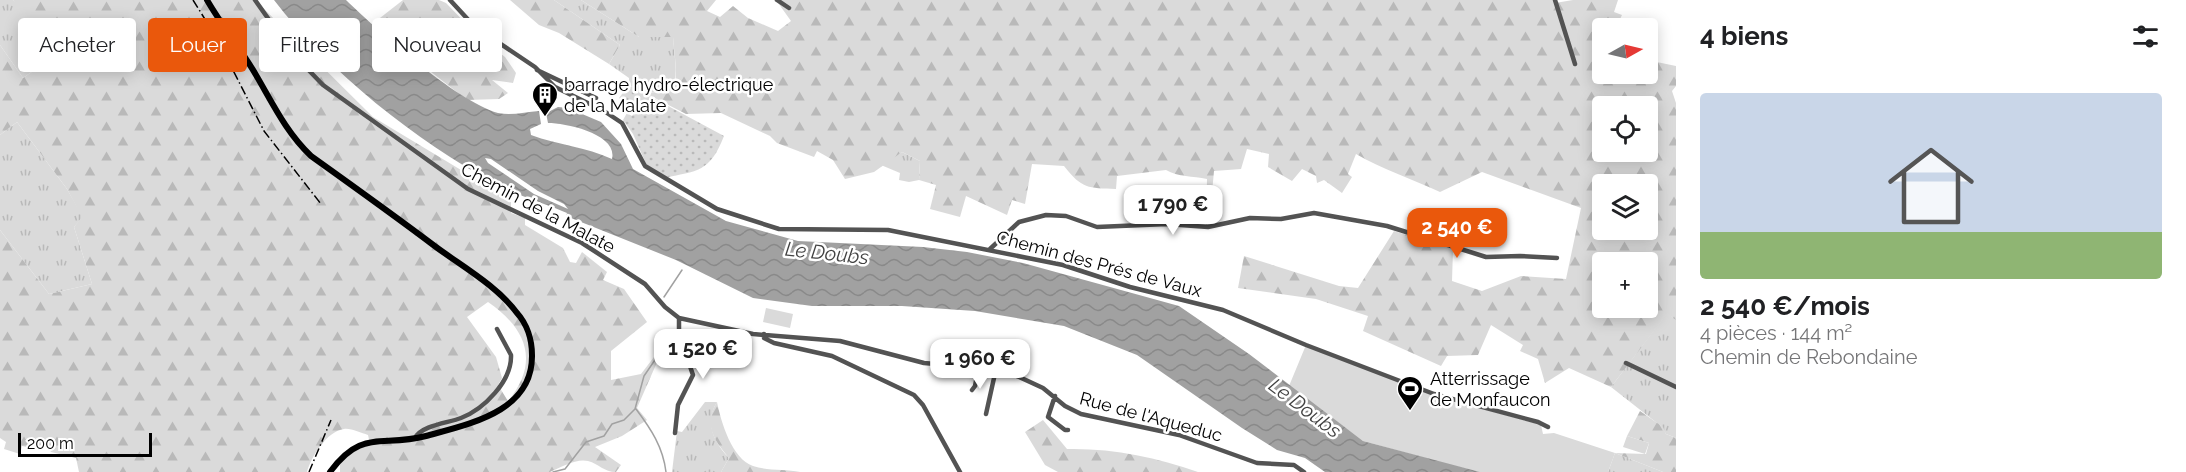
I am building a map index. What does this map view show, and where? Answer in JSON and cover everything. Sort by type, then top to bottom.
[{"type":"main road","points":[[207,0],[255,74],[284,127],[298,144],[508,303],[525,325],[532,352],[526,382],[515,399],[506,406],[474,422],[414,439],[359,444],[342,455],[330,472]]},
{"type":"street","name":"Chemin de la Malate","points":[[255,0],[294,54],[323,85],[468,189],[582,243],[645,284],[670,312],[679,318]]},
{"type":"street","name":"Chemin des Prés de Vaux","points":[[450,0],[474,26],[537,70],[555,87],[604,111],[622,123],[645,166],[717,209],[791,230],[888,231],[1064,265],[1130,287],[1223,310],[1306,345],[1444,398],[1538,422],[1548,428]]},
{"type":"street","points":[[777,0],[789,8]]},
{"type":"street","points":[[1555,0],[1575,64]]},
{"type":"street","name":"Chemin des Prés de Vaux","points":[[537,70],[596,98]]},
{"type":"street","points":[[990,249],[1019,222],[1046,215],[1066,216],[1097,227],[1167,224],[1216,227],[1250,218],[1281,219],[1308,213],[1360,220],[1422,235],[1486,258],[1520,256],[1557,258]]},
{"type":"street","name":"Rue de l'Aqueduc","points":[[679,318],[753,334],[840,341],[924,363],[996,369],[1017,375],[1081,414],[1179,435],[1257,464],[1294,465],[1305,472]]},
{"type":"street","points":[[675,433],[678,405],[693,375],[679,334],[679,318]]},
{"type":"street","points":[[414,439],[422,430],[464,417],[481,406],[504,381],[510,355],[497,328]]},
{"type":"street","points":[[764,334],[768,340],[832,356],[914,395],[923,405],[960,472]]},
{"type":"street","points":[[1626,363],[1676,387]]},
{"type":"street","points":[[972,390],[979,366]]},
{"type":"street","points":[[987,414],[996,369]]},
{"type":"street","points":[[1054,396],[1048,417],[1068,430]]},
{"type":"green space","points":[[0,0],[13,0],[30,9],[36,18],[18,18],[18,71],[0,45]]},
{"type":"green space","points":[[13,0],[255,0],[273,18],[259,18],[259,72],[328,72],[373,117],[511,200],[511,213],[525,218],[525,225],[563,248],[570,262],[576,263],[582,252],[607,272],[603,280],[624,289],[647,322],[611,351],[611,380],[641,374],[654,357],[658,360],[637,408],[647,420],[622,436],[595,447],[621,465],[616,472],[608,471],[584,460],[569,463],[550,472],[340,472],[340,462],[351,452],[370,444],[368,435],[347,429],[332,434],[326,440],[316,452],[307,472],[79,472],[76,458],[51,452],[45,442],[36,449],[22,446],[20,454],[4,449],[6,442],[0,438],[0,230],[49,294],[92,284],[74,227],[82,217],[67,189],[17,122],[0,135],[0,45],[23,78],[32,72],[136,72],[136,18],[36,18],[23,6],[16,4]],"holes":[[[488,302],[512,323],[525,347],[526,360],[518,387],[508,401],[498,385],[502,378],[496,357],[467,317]]]},
{"type":"green space","points":[[403,0],[439,0],[446,3],[461,18],[380,18]]},
{"type":"green space","points":[[510,0],[554,0],[620,45],[609,64],[559,33],[539,25]]},
{"type":"green space","points":[[554,0],[581,0],[639,37],[673,36],[676,71],[672,91],[645,93],[629,85],[629,78],[609,64],[620,45]]},
{"type":"green space","points":[[581,0],[716,0],[707,11],[720,17],[733,6],[748,18],[778,31],[791,21],[776,0],[1554,0],[1555,3],[1573,0],[1618,0],[1614,12],[1622,15],[1620,18],[1592,18],[1592,84],[1658,84],[1658,62],[1676,66],[1676,86],[1672,91],[1676,103],[1676,320],[1667,314],[1611,387],[1569,368],[1545,383],[1538,359],[1520,351],[1523,345],[1491,325],[1478,355],[1447,356],[1441,366],[1363,331],[1368,316],[1316,299],[1238,288],[1244,256],[1339,286],[1358,288],[1394,231],[1453,249],[1452,281],[1482,291],[1521,276],[1566,279],[1581,208],[1482,172],[1440,192],[1356,154],[1348,174],[1352,177],[1342,193],[1324,180],[1317,183],[1316,176],[1302,169],[1292,181],[1268,167],[1269,154],[1247,149],[1241,169],[1214,171],[1209,226],[1206,226],[1207,179],[1166,170],[1117,176],[1116,189],[1099,188],[1081,183],[1064,166],[1032,164],[1025,204],[1012,200],[1007,215],[966,196],[960,217],[930,209],[936,185],[919,180],[920,161],[902,152],[874,172],[845,179],[833,160],[817,151],[814,157],[777,143],[770,136],[721,113],[686,114],[645,93],[673,91],[676,71],[673,37],[639,37]]},
{"type":"green space","points":[[502,55],[505,57],[516,73],[513,83],[492,80],[508,93],[499,99],[467,100],[431,72],[502,72]]},
{"type":"green space","points":[[19,72],[32,72],[23,78]]},
{"type":"green space","points":[[629,85],[724,136],[719,148],[708,163],[685,174],[663,178],[647,166],[633,134],[623,120],[627,113],[632,116],[637,109],[619,98]]},
{"type":"green space","points":[[17,122],[67,189],[83,217],[74,227],[92,284],[49,294],[0,230],[0,135]]},
{"type":"green space","points":[[902,152],[920,161],[919,180],[909,182],[899,180],[900,173],[881,165]]},
{"type":"green space","points":[[766,308],[793,314],[790,328],[763,322]]},
{"type":"green space","points":[[1667,313],[1676,320],[1676,438],[1666,434],[1662,427],[1611,387]]},
{"type":"green space","name":"Atterrissage de Monfaucon","points":[[1306,345],[1454,401],[1541,425],[1543,434],[1554,433],[1615,453],[1608,472],[1480,472],[1363,441],[1289,386]]},
{"type":"green space","points":[[705,402],[717,402],[711,417],[712,432],[729,458],[721,472],[672,472],[677,431],[682,432]]},
{"type":"green space","points":[[717,402],[721,419],[733,448],[746,462],[759,468],[800,472],[721,472],[729,458],[712,432],[711,418]]},
{"type":"green space","points":[[1640,411],[1663,427],[1666,434],[1676,438],[1676,472],[1663,472],[1615,453],[1646,454],[1649,443],[1627,436]]},
{"type":"green space","points":[[1043,420],[1067,449],[1133,454],[1198,472],[1058,472],[1045,465],[1025,432]]},
{"type":"green space","points":[[1627,436],[1649,443],[1645,454],[1623,447]]},
{"type":"green space","points":[[1615,453],[1663,472],[1608,472]]},
{"type":"water","name":"Le Doubs","points":[[274,0],[346,0],[372,24],[372,72],[430,72],[481,106],[498,113],[539,111],[541,124],[530,129],[531,135],[612,159],[612,150],[599,137],[578,128],[548,123],[546,113],[558,107],[568,108],[601,122],[621,144],[633,169],[726,221],[798,241],[923,247],[967,252],[1023,263],[1179,306],[1249,354],[1363,441],[1480,472],[1325,472],[1305,458],[1277,450],[1137,355],[1064,326],[975,311],[902,306],[812,306],[753,298],[676,260],[566,216],[567,213],[504,188],[435,147],[340,72],[360,72],[360,18],[289,18]],"holes":[[[485,158],[491,159],[538,191],[564,204],[568,209],[534,194],[488,163]]]},
{"type":"waterway","points":[[664,297],[682,270]]},
{"type":"waterway","points":[[553,472],[565,469],[586,442],[604,436],[612,424],[624,420],[635,409],[644,376],[659,354],[664,331]]},
{"type":"waterway","points":[[636,409],[656,439],[666,472]]},
{"type":"railway","points":[[193,0],[216,37],[264,131],[321,204]]},
{"type":"railway","points":[[309,472],[331,420]]},
{"type":"place","name":"barrage hydro-électrique de la Malate","points":[[545,118]]},
{"type":"place","name":"Atterrissage de Monfaucon","points":[[1410,412]]}]
